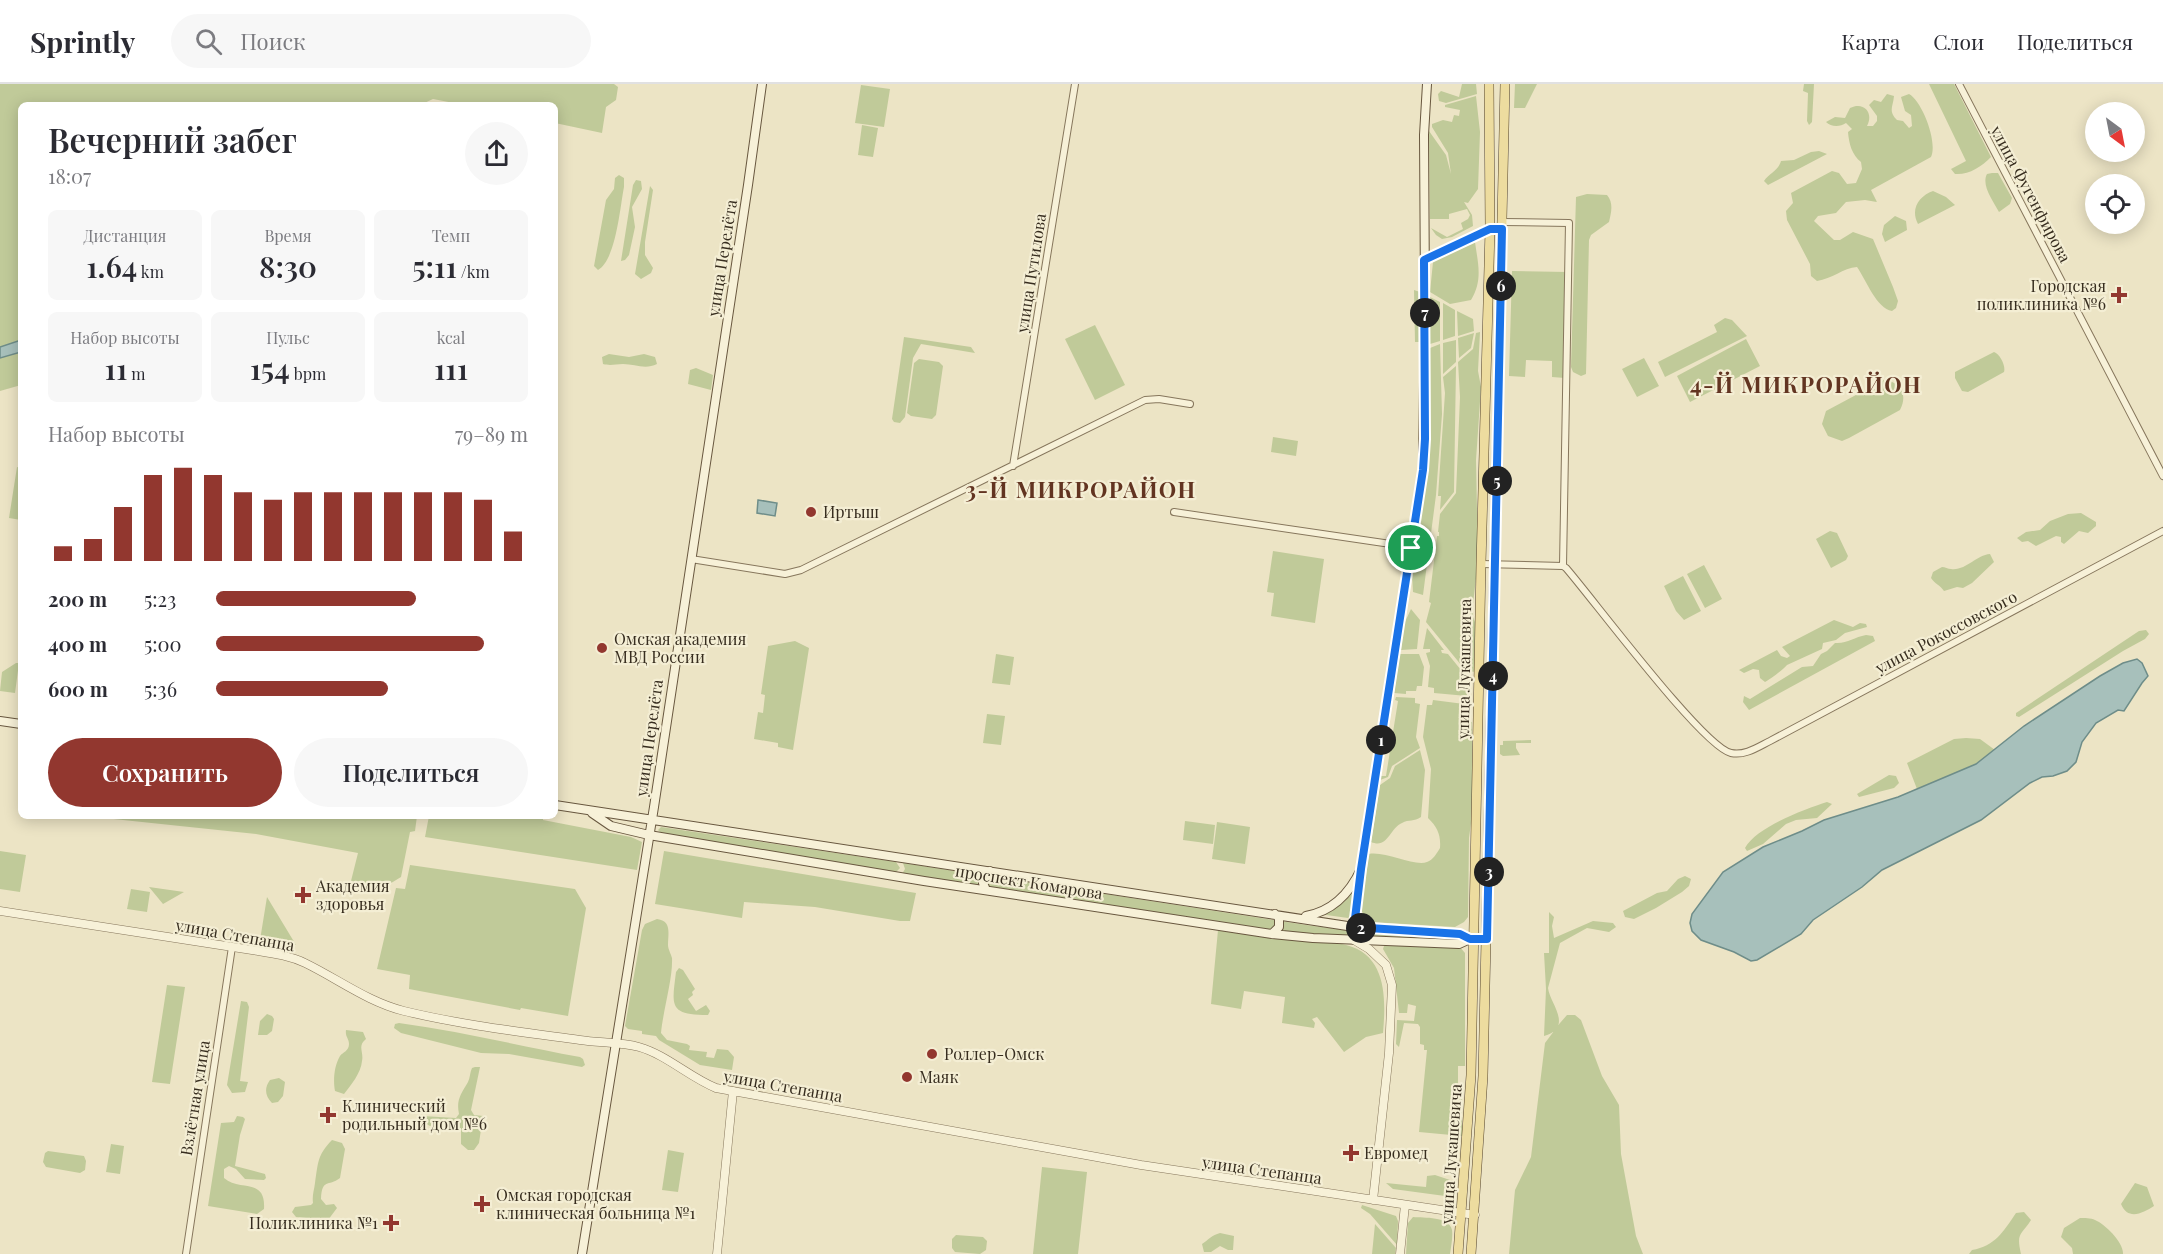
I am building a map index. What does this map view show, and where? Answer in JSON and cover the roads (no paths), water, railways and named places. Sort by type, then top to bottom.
[{"type":"main road","name":"улица Перелёта","points":[[582,1254],[652,820],[762,84]]},
{"type":"main road","points":[[1354,927],[1423,470],[1425,439],[1424,135],[1427,84]]},
{"type":"main road","name":"улица Лукашевича","points":[[1458,1254],[1463,1213],[1471,1075],[1472,939],[1490,229],[1489,84]]},
{"type":"main road","name":"улица Лукашевича","points":[[1471,1254],[1484,1076],[1505,84]]},
{"type":"main road","points":[[1424,260],[1502,225]]},
{"type":"main road","points":[[0,721],[18,724]]},
{"type":"main road","name":"проспект Комарова","points":[[558,806],[1354,927],[1460,934],[1472,939]]},
{"type":"main road","name":"проспект Комарова","points":[[589,811],[611,826],[649,835],[896,876],[1272,933],[1313,938],[1459,944],[1472,939],[1487,939]]},
{"type":"main road","points":[[896,876],[902,866],[900,857]]},
{"type":"main road","points":[[1297,918],[1314,915],[1330,908],[1343,898],[1354,884],[1361,869]]},
{"type":"main road","points":[[986,890],[983,883],[990,871]]},
{"type":"main road","points":[[1272,933],[1279,927],[1280,922],[1275,914]]},
{"type":"street","name":"улица Путилова","points":[[1013,466],[1075,84]]},
{"type":"street","name":"улица Фугенфирова","points":[[1959,84],[2163,476]]},
{"type":"street","points":[[1481,564],[1563,566],[1569,223],[1502,225]]},
{"type":"street","points":[[691,559],[785,574],[793,573],[1145,400],[1159,399],[1190,404]]},
{"type":"street","points":[[1174,512],[1411,548]]},
{"type":"street","name":"улица Рокоссовского","points":[[1563,566],[1671,696],[1710,739],[1726,751],[1741,753],[1749,752],[1770,741],[2163,531]]},
{"type":"street","name":"улица Степанца","points":[[0,911],[232,947],[294,959],[382,1003],[403,1010],[531,1033],[637,1046],[649,1050],[699,1082],[716,1088],[1141,1165],[1475,1215]]},
{"type":"street","points":[[1352,939],[1379,957]]},
{"type":"street","points":[[1373,1200],[1392,1008],[1390,974],[1379,957],[1376,947],[1380,939]]},
{"type":"street","name":"Взлётная улица","points":[[186,1254],[232,947]]},
{"type":"street","points":[[717,1254],[733,1091]]},
{"type":"street","points":[[1400,1254],[1405,1205]]},
{"type":"water","points":[[18,341],[18,353],[0,358],[0,347]]},
{"type":"water","points":[[758,500],[777,503],[775,516],[757,513]]},
{"type":"water","points":[[2137,659],[2142,663],[2148,676],[2124,711],[2118,710],[2096,723],[2082,742],[2076,762],[2067,771],[2042,777],[2030,783],[1981,820],[1882,870],[1862,887],[1813,920],[1801,934],[1757,960],[1751,961],[1701,940],[1692,931],[1690,923],[1692,914],[1723,872],[1763,847],[1824,820],[1898,797],[1976,764],[2024,726],[2100,676],[2123,663]]},
{"type":"place","name":"Городская поликлиника №6","points":[[2119,295]]},
{"type":"place","name":"Иртыш","points":[[811,512]]},
{"type":"place","name":"Омская академия МВД России","points":[[602,648]]},
{"type":"place","name":"Академия здоровья","points":[[303,895]]},
{"type":"place","name":"Роллер-Омск","points":[[932,1054]]},
{"type":"place","name":"Маяк","points":[[907,1077]]},
{"type":"place","name":"Клинический родильный дом №6","points":[[328,1115]]},
{"type":"place","name":"Евромед","points":[[1351,1153]]},
{"type":"place","name":"Омская городская клиническая больница №1","points":[[482,1204]]},
{"type":"place","name":"Поликлиника №1","points":[[391,1223]]},
{"type":"district","name":"4-Й МИКРОРАЙОН","points":[[1806,385]]},
{"type":"district","name":"3-Й МИКРОРАЙОН","points":[[1081,490]]}]
